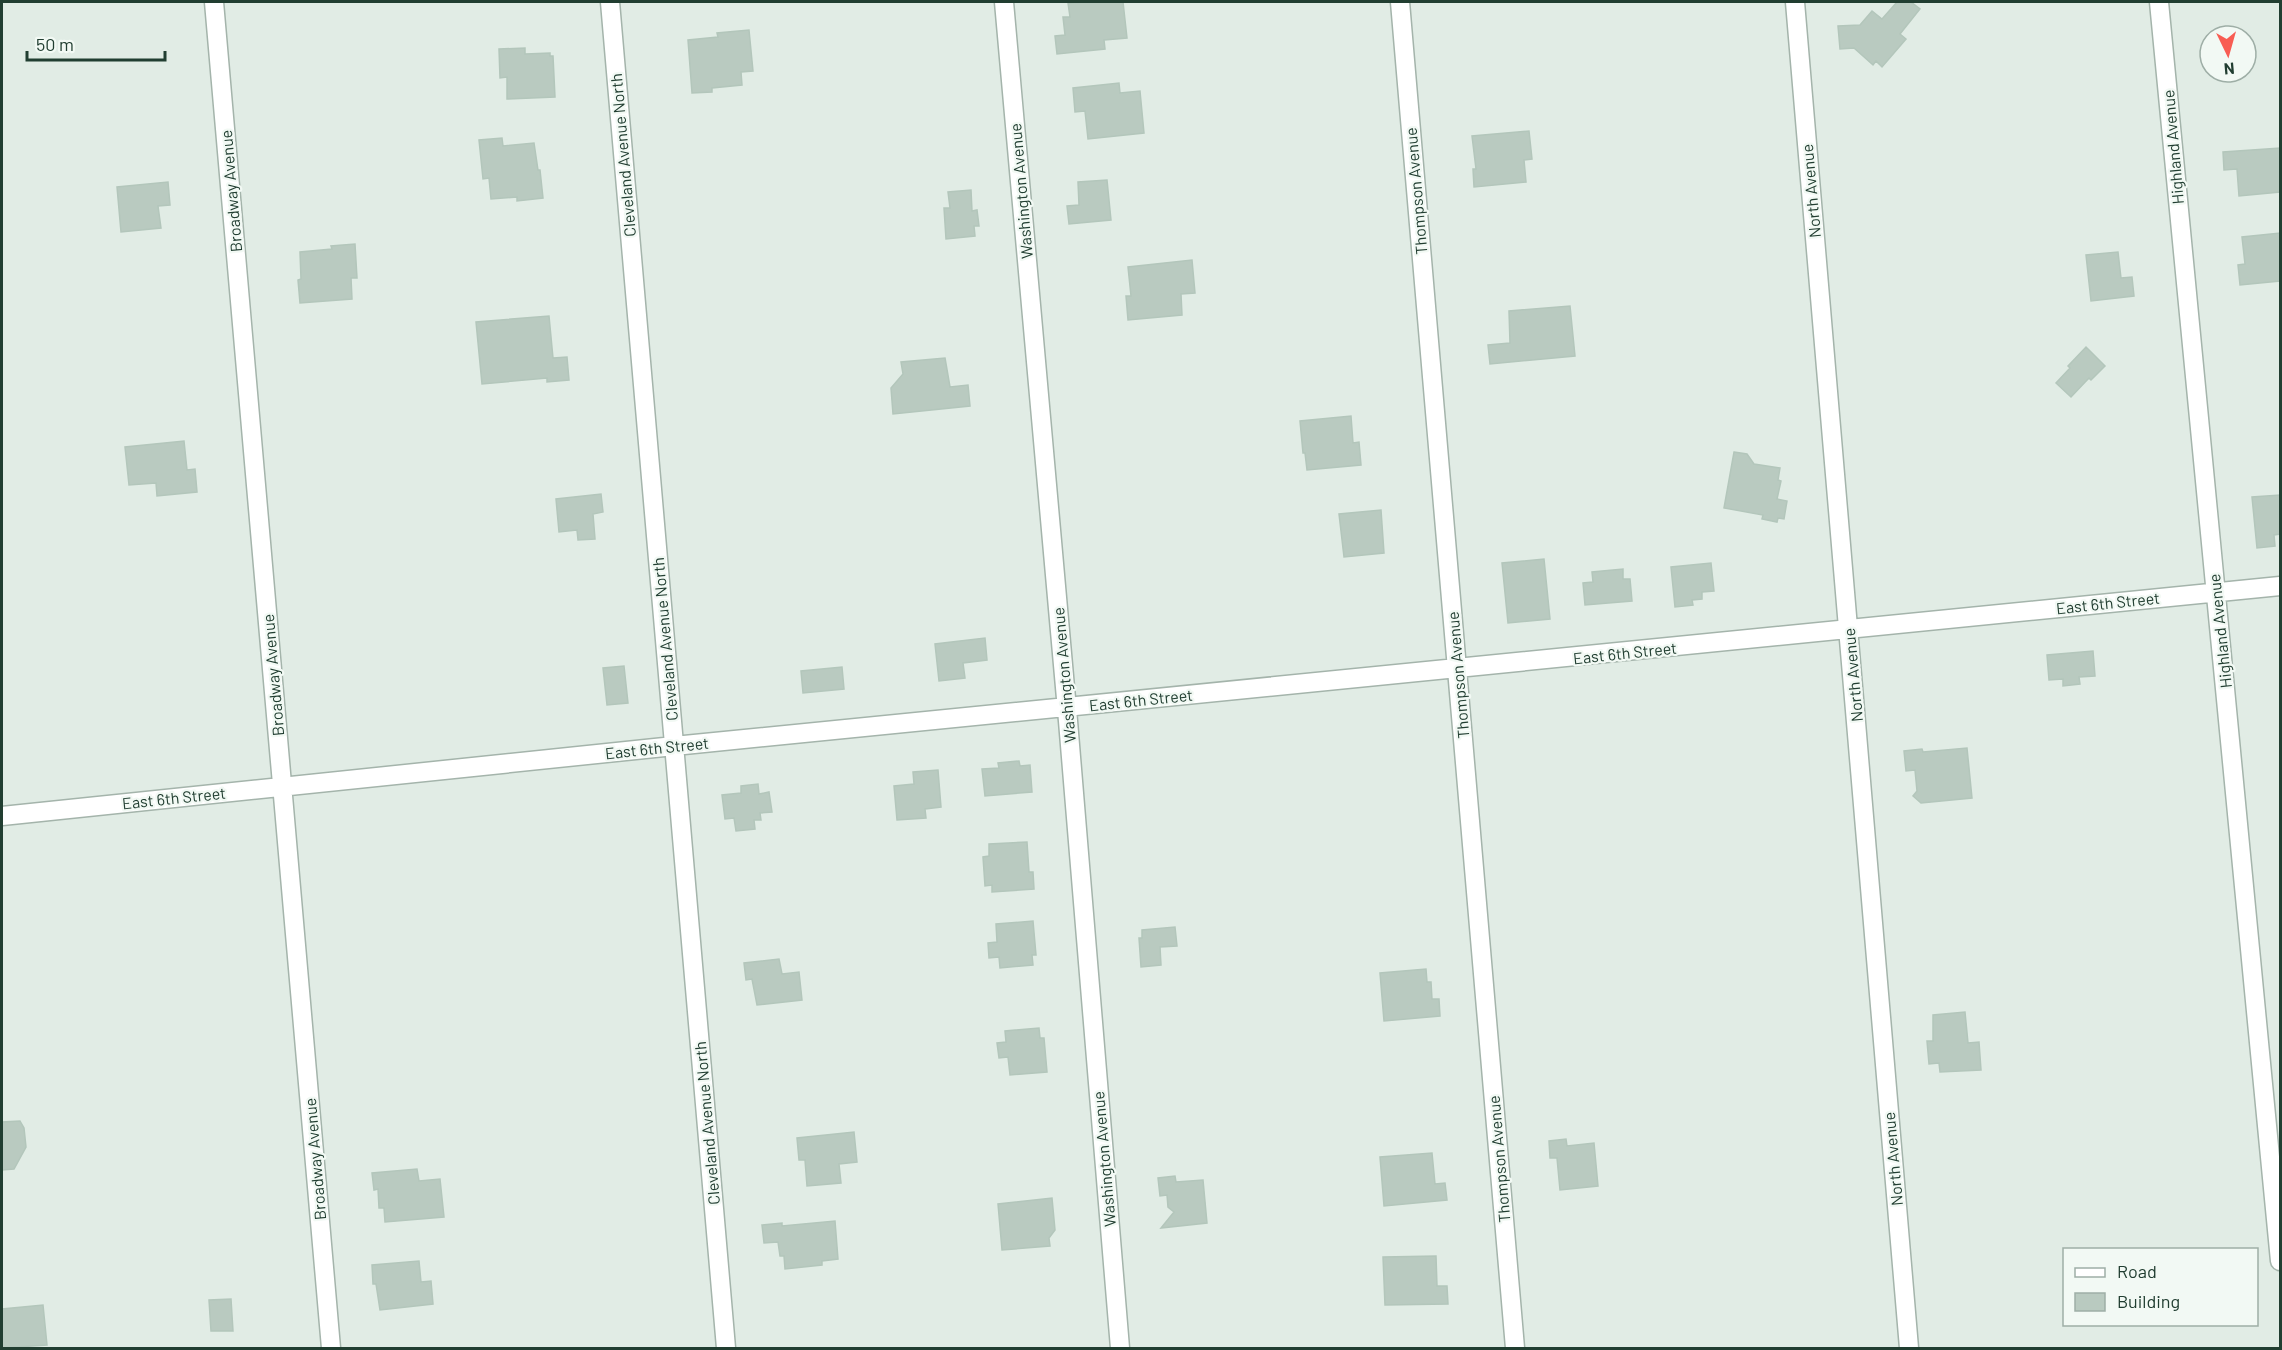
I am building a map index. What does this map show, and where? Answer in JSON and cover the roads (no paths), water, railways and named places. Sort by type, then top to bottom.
[{"type":"street","name":"Broadway Avenue","points":[[214,2],[331,1348]]},
{"type":"street","name":"Cleveland Avenue North","points":[[610,2],[726,1348]]},
{"type":"street","name":"Washington Avenue","points":[[1004,2],[1067,707],[1120,1348]]},
{"type":"street","name":"Thompson Avenue","points":[[1400,2],[1515,1348]]},
{"type":"street","name":"North Avenue","points":[[1795,2],[1909,1348]]},
{"type":"street","name":"Highland Avenue","points":[[2159,2],[2280,1261]]},
{"type":"street","name":"East 6th Street","points":[[2,816],[674,746],[2280,586]]}]
